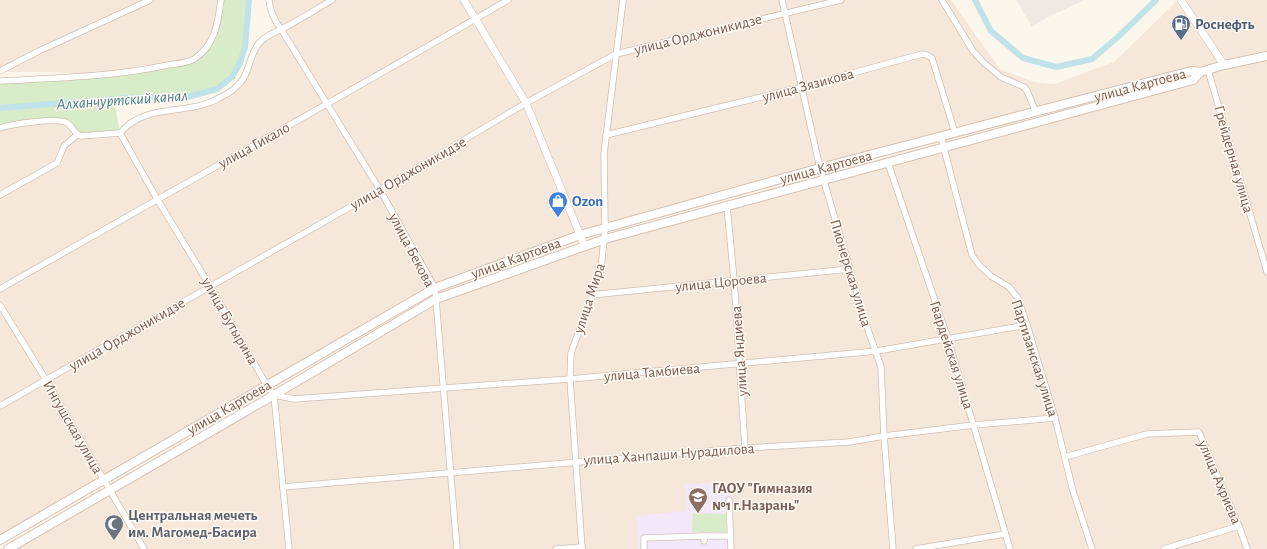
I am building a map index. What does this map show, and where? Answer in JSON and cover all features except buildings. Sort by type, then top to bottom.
[{"type":"main road","points":[[1204,71],[1224,65],[1267,56]]},
{"type":"main road","name":"улица Картоева","points":[[0,540],[266,384],[435,288],[580,235],[820,168],[1191,71],[1204,71]]},
{"type":"main road","name":"улица Картоева","points":[[8,549],[436,299],[605,239],[1193,80],[1204,71]]},
{"type":"street","points":[[0,71],[39,51],[150,0]]},
{"type":"street","points":[[0,81],[88,77],[160,67],[193,60],[206,48],[217,29],[221,0]]},
{"type":"street","name":"улица Бекова","points":[[269,0],[270,11],[275,21],[328,104],[380,190],[435,288],[457,549]]},
{"type":"street","points":[[0,128],[8,125],[63,121],[67,123],[77,135],[81,136],[120,133],[130,123],[142,117],[197,107],[218,99],[235,88],[243,79],[253,52],[259,42],[332,0]]},
{"type":"street","points":[[464,0],[526,103],[585,246]]},
{"type":"street","name":"улица Гикало","points":[[0,289],[157,199],[328,104],[508,0]]},
{"type":"street","name":"улица Мира","points":[[582,548],[570,379],[571,353],[601,270],[605,239],[604,154],[623,0]]},
{"type":"street","name":"Пионерская улица","points":[[782,0],[820,168],[866,324],[877,351],[881,367],[884,436],[893,549]]},
{"type":"street","name":"улица Орджоникидзе","points":[[0,406],[380,190],[526,103],[616,54],[841,0]]},
{"type":"street","points":[[942,0],[974,51],[992,70],[1001,77],[1024,87],[1036,112]]},
{"type":"street","points":[[1181,0],[1224,65]]},
{"type":"street","name":"улица Зязикова","points":[[606,136],[802,87],[922,54],[928,55],[932,58],[956,133]]},
{"type":"street","name":"Грейдерная улица","points":[[1204,71],[1267,272]]},
{"type":"street","name":"улица Бутырина","points":[[120,133],[157,199],[210,286],[266,384],[274,394]]},
{"type":"street","points":[[0,195],[58,163],[64,146],[77,135]]},
{"type":"street","name":"Партизанская улица","points":[[941,137],[972,255],[979,265],[991,276],[1009,287],[1018,298],[1055,418],[1073,491],[1092,549]]},
{"type":"street","name":"Гвардейская улица","points":[[888,163],[948,339],[1010,549]]},
{"type":"street","name":"улица Яндиева","points":[[727,206],[746,448]]},
{"type":"street","name":"улица Цороева","points":[[591,296],[850,269]]},
{"type":"street","name":"Ингушская улица","points":[[0,305],[46,380],[144,549]]},
{"type":"street","name":"улица Тамбиева","points":[[274,394],[294,399],[570,379],[739,364],[877,351],[1027,325]]},
{"type":"street","points":[[274,394],[289,549]]},
{"type":"street","name":"улица Ханпаши Нурадилова","points":[[283,488],[746,448],[848,442],[974,425],[1055,418]]},
{"type":"street","name":"улица Ахриева","points":[[1065,458],[1147,434],[1199,432],[1239,526],[1247,549]]},
{"type":"street","points":[[729,500],[731,549]]},
{"type":"street","points":[[1164,549],[1239,526]]},
{"type":"street","points":[[916,549],[1005,534]]},
{"type":"street","points":[[644,549],[644,538],[704,539],[730,536]]},
{"type":"street","points":[[556,549],[582,548]]},
{"type":"shaded area","points":[[0,0],[218,0],[214,28],[204,47],[193,58],[88,75],[51,72],[0,72]]},
{"type":"shaded area","points":[[269,0],[951,0],[1000,69],[1034,82],[1054,84],[1114,62],[1178,0],[1267,0],[1267,549],[8,549],[436,299],[605,239],[1193,80],[1200,72],[605,228],[435,288],[0,540],[0,128],[57,120],[120,133],[133,121],[218,99],[243,79],[259,42],[281,29]]},
{"type":"shaded area","points":[[1016,0],[1085,0],[1048,17],[1032,27]]},
{"type":"shaded area","name":"ГАОУ \"Гимназия №1 г.Назрань\"","points":[[732,483],[734,549],[637,549],[637,516],[687,511],[685,484]]},
{"type":"green space","points":[[221,0],[248,0],[245,47],[240,63],[232,77],[217,89],[184,98],[141,97],[114,99],[120,133],[81,136],[63,121],[0,128],[0,81],[88,77],[193,60],[207,46],[214,33]]},
{"type":"green space","points":[[693,513],[726,514],[726,532],[692,532]]},
{"type":"waterway","name":"Алханчуртский канал","points":[[0,108],[141,97],[184,98],[217,89],[232,77],[240,63],[245,47],[249,0]]},
{"type":"waterway","name":"Алханчуртский канал","points":[[975,0],[991,31],[1023,58],[1056,67],[1092,59],[1118,37],[1156,0]]},
{"type":"place","name":"Роснефть","points":[[1181,41]]},
{"type":"place","name":"Ozon","points":[[558,218]]},
{"type":"place","name":"ГАОУ \"Гимназия №1 г.Назрань\"","points":[[698,514]]},
{"type":"place","name":"Центральная мечеть им. Магомед-Басира","points":[[114,541]]}]
